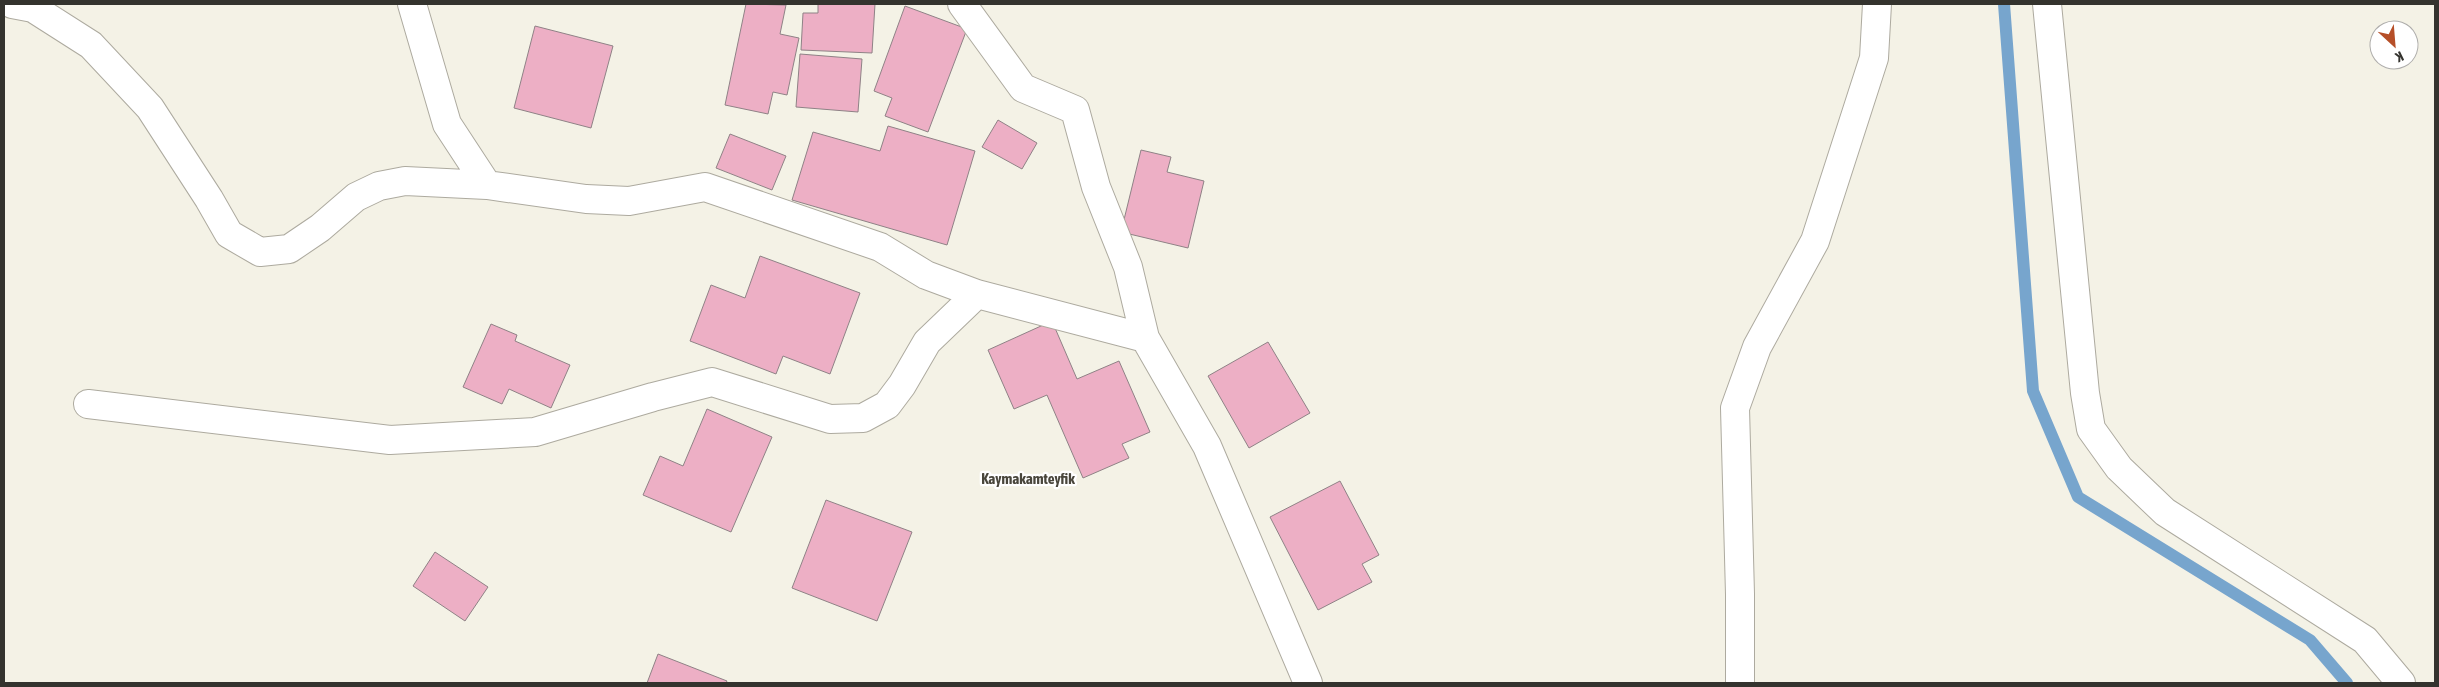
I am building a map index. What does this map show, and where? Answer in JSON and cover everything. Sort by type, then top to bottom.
[{"type":"street","points":[[12,4],[33,8],[91,45],[150,108],[209,199],[229,234],[260,252],[289,249],[320,228],[356,197],[379,186],[405,181],[487,185],[586,199],[629,201],[705,188],[880,247],[926,275],[977,294],[1145,338]]},
{"type":"street","points":[[412,4],[447,124],[487,185]]},
{"type":"street","points":[[962,4],[1023,88],[1075,110],[1096,187],[1128,267],[1145,338],[1207,446],[1308,683]]},
{"type":"street","points":[[1740,683],[1740,594],[1735,408],[1757,347],[1815,241],[1874,58],[1877,4]]},
{"type":"street","points":[[2047,4],[2085,393],[2091,429],[2119,468],[2165,512],[2365,640],[2401,683]]},
{"type":"street","points":[[88,404],[390,440],[536,432],[653,397],[712,382],[830,419],[863,418],[886,405],[902,385],[927,342],[977,294]]},
{"type":"building","points":[[746,4],[786,5],[780,34],[799,38],[787,95],[773,92],[768,114],[725,105]]},
{"type":"building","points":[[818,4],[875,4],[872,53],[801,50],[803,13],[818,13]]},
{"type":"building","points":[[905,6],[967,29],[928,132],[885,116],[892,98],[874,91]]},
{"type":"building","points":[[535,26],[613,46],[591,128],[514,108]]},
{"type":"building","points":[[800,54],[862,59],[858,112],[796,107]]},
{"type":"building","points":[[998,120],[1037,143],[1022,169],[982,147]]},
{"type":"building","points":[[888,126],[975,151],[947,245],[792,200],[813,132],[880,151]]},
{"type":"building","points":[[730,134],[786,156],[772,190],[716,168]]},
{"type":"building","points":[[1141,150],[1171,157],[1167,172],[1204,181],[1188,248],[1121,232]]},
{"type":"building","points":[[760,256],[860,293],[830,374],[783,356],[776,374],[690,341],[711,285],[745,298]]},
{"type":"building","points":[[1052,321],[1077,379],[1119,361],[1150,432],[1122,444],[1129,458],[1083,478],[1047,395],[1014,409],[988,350]]},
{"type":"building","points":[[491,324],[517,335],[515,341],[570,365],[551,408],[509,389],[502,404],[463,387]]},
{"type":"building","points":[[1268,342],[1310,413],[1249,448],[1208,376]]},
{"type":"building","points":[[707,409],[772,437],[731,532],[643,495],[660,456],[683,466]]},
{"type":"building","points":[[1340,481],[1379,555],[1362,564],[1372,582],[1318,610],[1270,517]]},
{"type":"building","points":[[826,500],[912,532],[877,621],[792,588]]},
{"type":"building","points":[[435,552],[488,587],[465,621],[413,586]]},
{"type":"building","points":[[658,654],[727,681],[726,683],[647,683]]},
{"type":"waterway","points":[[2004,4],[2033,391],[2078,497],[2310,640],[2347,683]]},
{"type":"district","name":"Kaymakamteyfik","points":[[1028,479]]}]
